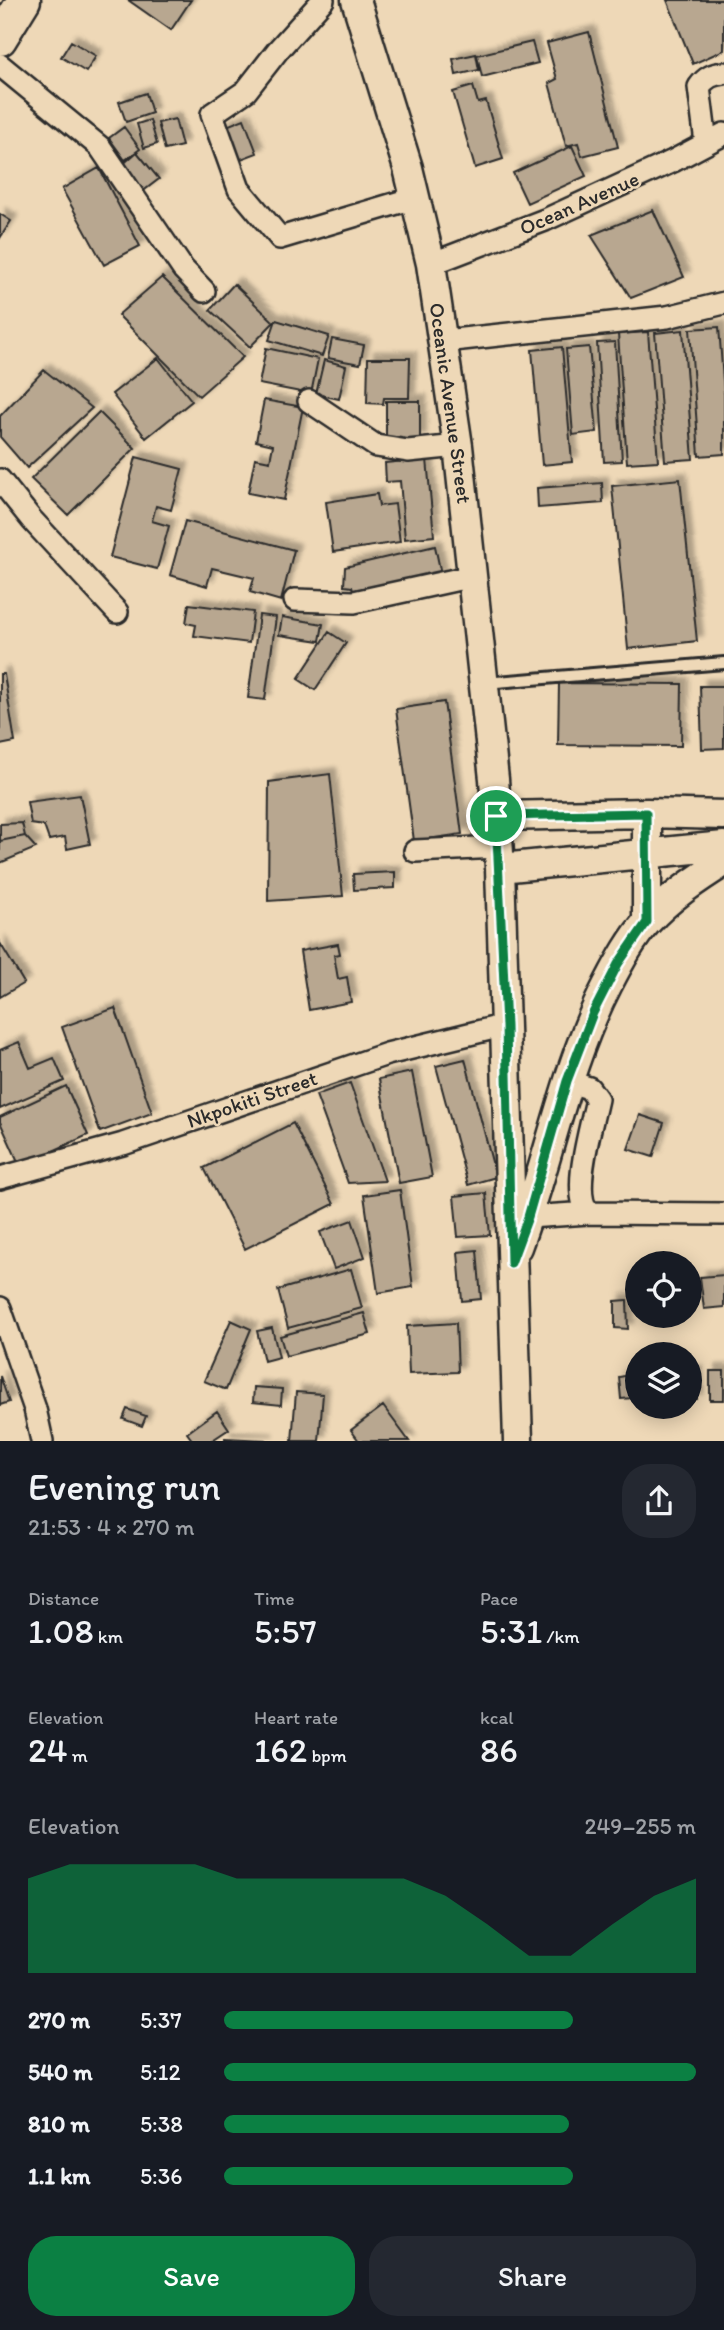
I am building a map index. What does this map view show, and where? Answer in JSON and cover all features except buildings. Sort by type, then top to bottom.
[{"type":"main road","points":[[0,39],[24,0]]},
{"type":"main road","name":"Oceanic Avenue Street","points":[[356,0],[408,168],[431,264],[444,341],[473,576],[494,779],[499,857],[518,1441]]},
{"type":"main road","points":[[646,813],[647,922]]},
{"type":"main road","points":[[496,816],[646,813],[724,815]]},
{"type":"main road","points":[[499,857],[646,854],[724,846]]},
{"type":"main road","points":[[511,1263],[528,1217],[567,1081],[593,1013],[618,964],[647,922],[697,879],[724,862]]},
{"type":"street","points":[[323,0],[246,91],[212,114],[239,189],[280,238],[414,198]]},
{"type":"street","points":[[0,65],[100,147],[183,269],[204,291]]},
{"type":"street","points":[[715,138],[699,87],[714,74],[724,73]]},
{"type":"street","name":"Ocean Avenue","points":[[431,264],[545,220],[673,161],[715,138]]},
{"type":"street","points":[[444,341],[667,317],[724,303]]},
{"type":"street","points":[[309,401],[376,446],[408,451],[458,446]]},
{"type":"street","points":[[0,480],[32,520],[117,612]]},
{"type":"street","points":[[295,600],[354,602],[473,576]]},
{"type":"street","points":[[415,851],[499,857]]},
{"type":"street","name":"Nkpokiti Street","points":[[0,1178],[123,1143],[387,1054],[506,1026]]},
{"type":"street","points":[[567,1081],[589,1088],[597,1099],[584,1162],[582,1193],[585,1209],[589,1213]]},
{"type":"street","points":[[528,1217],[589,1213],[724,1214]]},
{"type":"street","points":[[0,1308],[36,1409],[42,1441]]},
{"type":"lane","points":[[484,683],[724,663]]},
{"type":"route","points":[[646,813],[647,922],[618,964],[593,1013],[567,1081],[528,1217],[511,1263],[506,1026],[496,816],[603,816],[646,813]]}]
